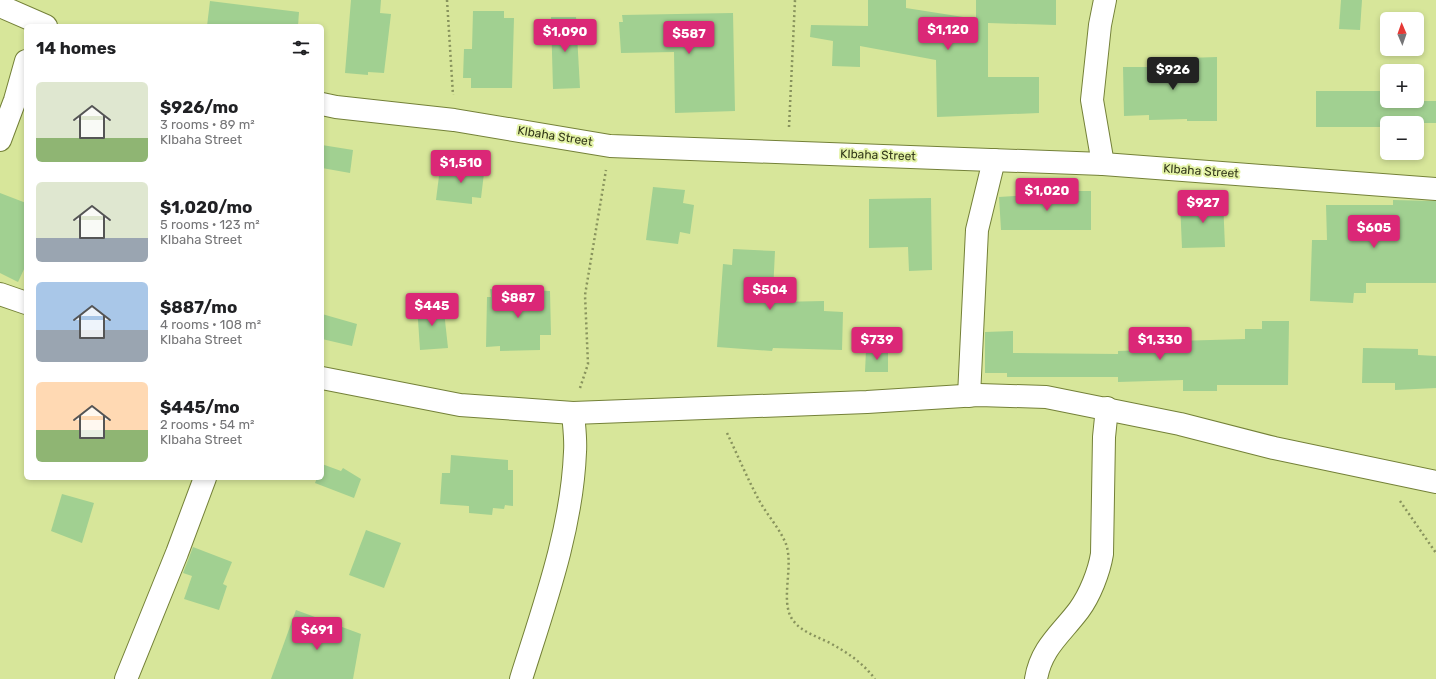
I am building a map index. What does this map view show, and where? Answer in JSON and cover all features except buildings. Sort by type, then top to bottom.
[{"type":"street","points":[[1103,164],[1092,100],[1100,25],[1105,0]]},
{"type":"street","points":[[0,6],[37,24]]},
{"type":"street","points":[[0,140],[15,100],[24,68]]},
{"type":"street","name":"KIbaha Street","points":[[324,104],[454,120],[610,146],[1103,164],[1436,189]]},
{"type":"street","points":[[969,396],[977,230],[994,160]]},
{"type":"street","points":[[0,294],[24,302]]},
{"type":"street","points":[[324,378],[460,405],[573,413],[969,396],[1046,397],[1107,408],[1180,424],[1274,448],[1436,482]]},
{"type":"street","points":[[1036,679],[1038,667],[1045,651],[1080,609],[1100,564],[1102,554],[1104,437],[1107,408]]},
{"type":"street","points":[[521,679],[551,586],[563,535],[572,484],[575,451],[573,413]]},
{"type":"street","points":[[126,679],[177,554],[204,480]]},
{"type":"path","points":[[447,0],[454,120]]},
{"type":"path","points":[[788,152],[795,0]]},
{"type":"path","points":[[573,413],[588,364],[585,295],[610,146]]},
{"type":"path","points":[[716,408],[760,502],[785,543],[788,556],[789,573],[787,608],[792,617],[800,628],[851,656],[866,667],[875,679]]},
{"type":"path","points":[[1379,470],[1436,553]]}]
